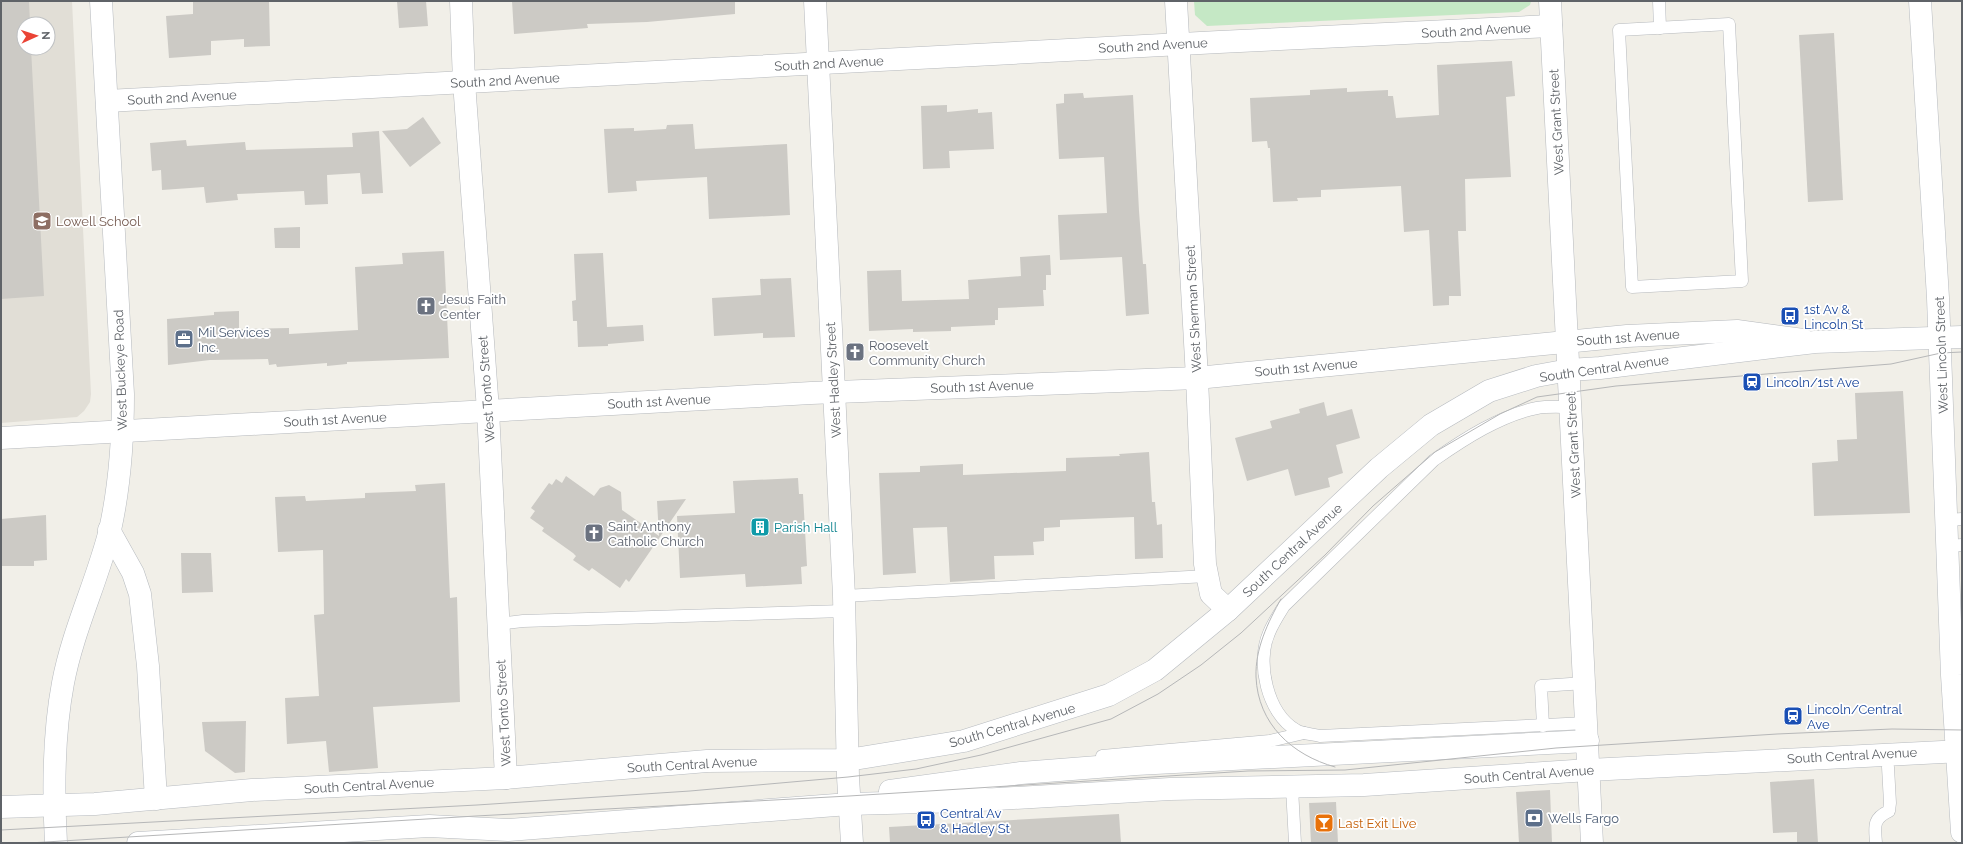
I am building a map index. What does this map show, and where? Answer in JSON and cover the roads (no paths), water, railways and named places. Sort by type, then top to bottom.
[{"type":"main road","name":"West Buckeye Road","points":[[55,826],[55,748],[63,682],[75,634],[109,530],[118,488],[123,432],[123,394],[101,1]]},
{"type":"main road","name":"West Tonto Street","points":[[461,1],[464,82],[488,410],[506,778]]},
{"type":"main road","name":"West Hadley Street","points":[[815,1],[844,603],[849,804],[852,843]]},
{"type":"main road","name":"West Sherman Street","points":[[1176,1],[1197,378],[1205,564],[1211,594],[1228,610]]},
{"type":"main road","name":"West Grant Street","points":[[1550,1],[1592,843]]},
{"type":"main road","name":"West Lincoln Street","points":[[1920,1],[1940,338],[1954,519],[1962,832]]},
{"type":"main road","name":"South 2nd Avenue","points":[[107,101],[1178,44],[1551,26]]},
{"type":"main road","name":"South 1st Avenue","points":[[1,438],[833,392],[1197,378],[1606,337],[1737,331],[1815,342],[1962,337]]},
{"type":"main road","name":"South Central Avenue","points":[[1,807],[55,826],[156,799],[252,790],[506,778],[707,760],[848,760],[964,742],[1109,695],[1155,670],[1228,610],[1379,468],[1431,425],[1490,391],[1536,376],[1569,370],[1600,368],[1815,342]]},
{"type":"main road","points":[[109,530],[133,573],[140,594],[148,666],[156,799]]},
{"type":"main road","points":[[849,804],[864,795],[1021,773],[1136,764],[1587,737]]},
{"type":"main road","name":"South Central Avenue","points":[[146,843],[208,841],[429,826],[508,836],[849,804],[963,801],[1170,789],[1292,788],[1364,785],[1589,770],[1911,752],[1959,751]]},
{"type":"lane","points":[[1659,1],[1660,28]]},
{"type":"lane","points":[[1729,24],[1742,281],[1632,287],[1619,30],[1660,28],[1729,24]]},
{"type":"lane","points":[[1571,406],[1537,408],[1500,420],[1461,441],[1434,460],[1284,606],[1268,634],[1263,666],[1267,692],[1278,714],[1296,731],[1304,733],[1320,736],[1543,726],[1587,737]]},
{"type":"lane","points":[[498,624],[523,621],[844,603],[1207,576]]},
{"type":"lane","points":[[1543,726],[1541,686],[1585,683]]},
{"type":"lane","points":[[1021,773],[1059,760],[1270,741],[1304,733]]},
{"type":"lane","points":[[1876,843],[1875,823],[1879,816],[1889,811],[1888,767]]},
{"type":"lane","points":[[1292,788],[1295,843]]},
{"type":"tram line","points":[[1,830],[477,805],[690,791],[848,777],[916,769],[981,755],[1111,719],[1158,694],[1201,665],[1241,633],[1325,555],[1373,506],[1435,452],[1500,414],[1537,397],[1616,386],[1891,364],[1941,353],[1962,352]]},
{"type":"tram line","points":[[1281,599],[1271,617],[1260,646],[1256,667],[1258,694],[1263,709],[1280,735],[1292,746],[1305,754],[1319,762],[1335,767]]},
{"type":"tram line","points":[[29,843],[476,816],[849,796],[1248,771],[1345,770],[1556,748],[1777,734],[1892,729],[1962,730]]},
{"type":"place","name":"Lowell School","points":[[42,221]]},
{"type":"place","name":"Jesus Faith Center","points":[[426,306]]},
{"type":"place","name":"1st Av & Lincoln St","points":[[1790,316]]},
{"type":"place","name":"Mil Services Inc.","points":[[184,339]]},
{"type":"place","name":"Roosevelt Community Church","points":[[855,352]]},
{"type":"place","name":"Lincoln/1st Ave","points":[[1752,382]]},
{"type":"place","name":"Parish Hall","points":[[760,527]]},
{"type":"place","name":"Saint Anthony Catholic Church","points":[[594,533]]},
{"type":"place","name":"Lincoln/Central Ave","points":[[1793,716]]},
{"type":"place","name":"Wells Fargo","points":[[1534,818]]},
{"type":"place","name":"Central Av & Hadley St","points":[[926,820]]},
{"type":"place","name":"Last Exit Live","points":[[1324,823]]}]
